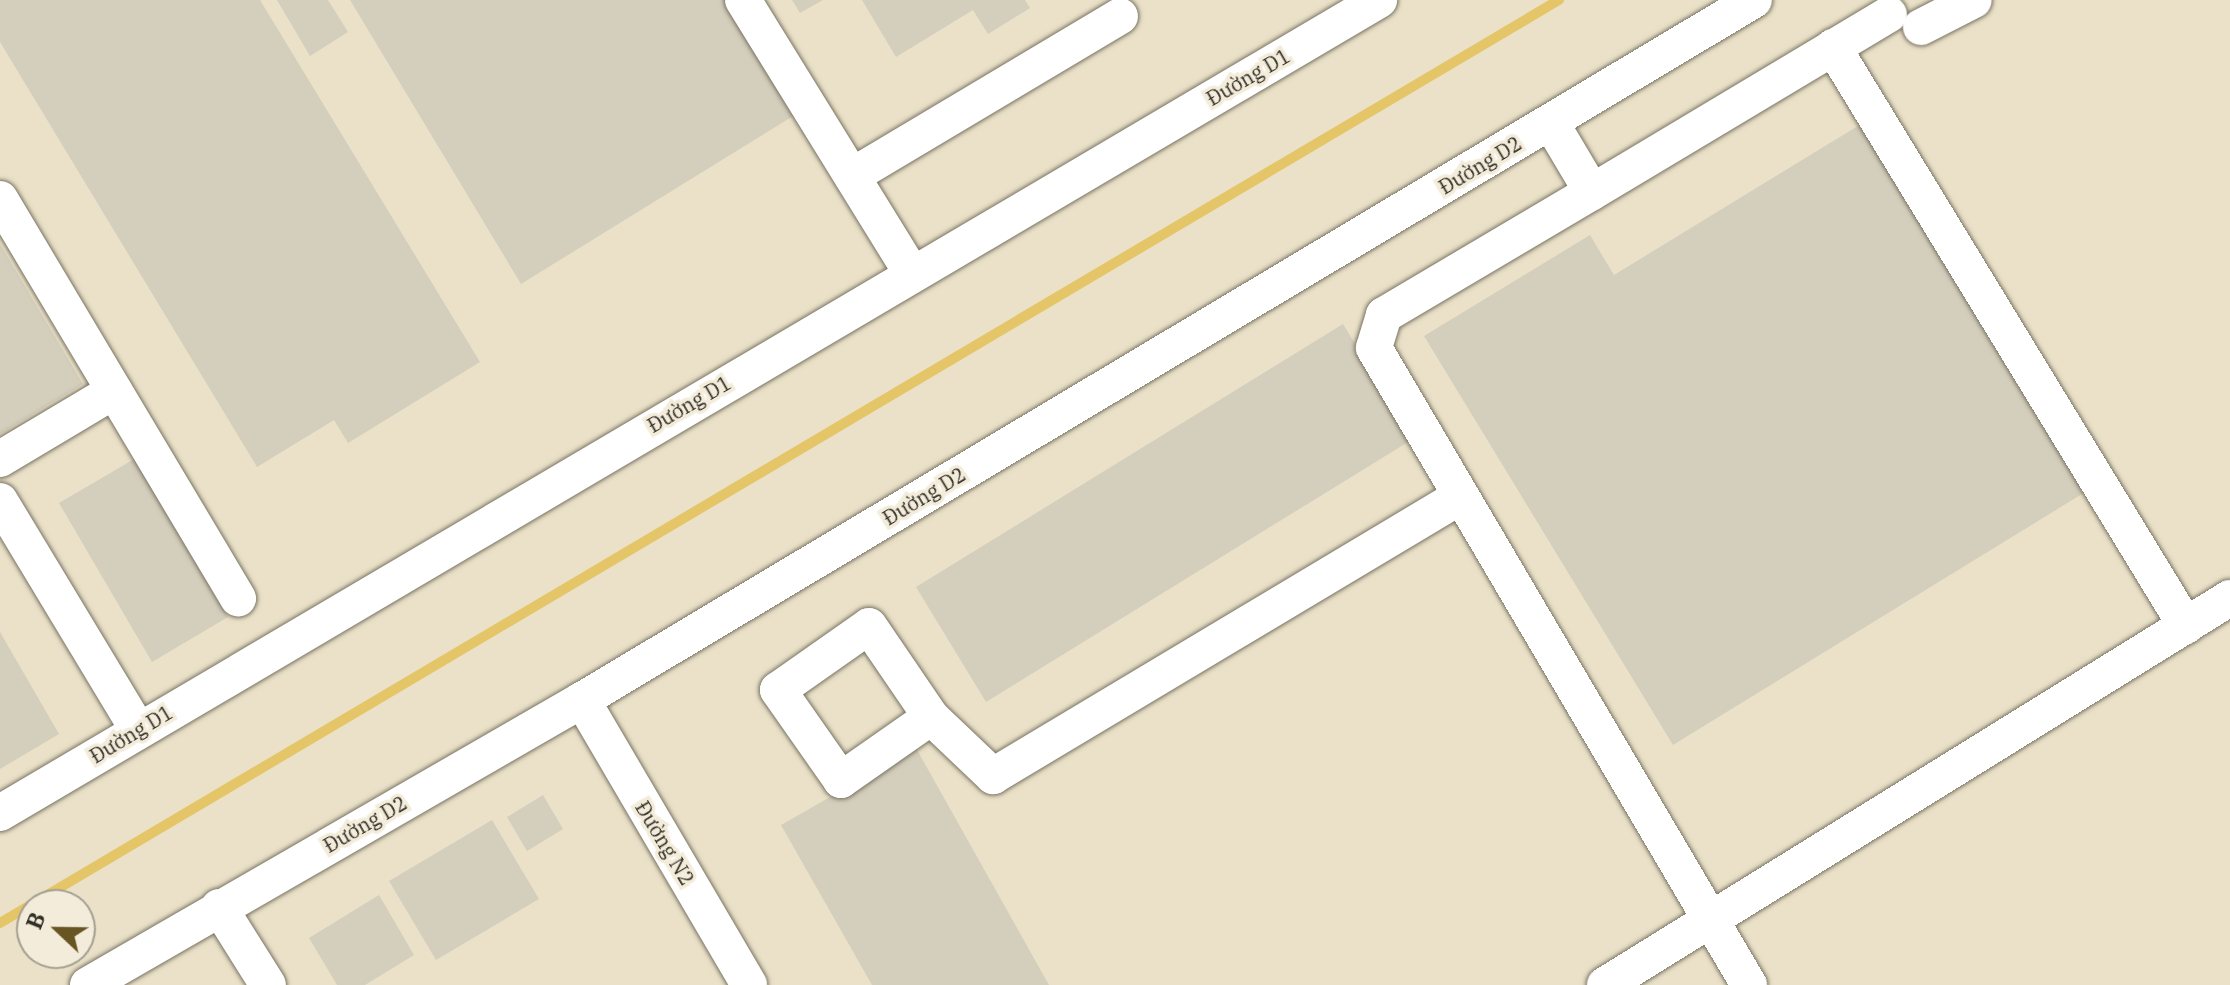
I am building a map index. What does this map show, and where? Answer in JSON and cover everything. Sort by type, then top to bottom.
[{"type":"street","points":[[743,0],[912,274]]},
{"type":"street","name":"Đường D1","points":[[0,813],[1379,0]]},
{"type":"street","name":"Đường D2","points":[[88,985],[582,700],[1754,0]]},
{"type":"street","points":[[1749,985],[1374,348],[1377,327],[1384,315],[1833,47],[1905,20],[1974,0]]},
{"type":"street","points":[[852,176],[1120,16]]},
{"type":"street","points":[[1833,47],[2186,626]]},
{"type":"street","points":[[1551,123],[1592,192]]},
{"type":"street","points":[[0,199],[238,599]]},
{"type":"street","points":[[0,459],[114,391]]},
{"type":"street","points":[[931,717],[993,776],[1461,496]]},
{"type":"street","points":[[0,501],[138,730]]},
{"type":"street","points":[[1605,985],[2230,598]]},
{"type":"street","name":"Đường N2","points":[[582,700],[749,985]]},
{"type":"street","points":[[219,907],[262,983]]},
{"type":"shaded area","points":[[0,0],[2230,0],[2230,985],[0,985]]},
{"type":"building","points":[[0,0],[260,0],[480,362],[348,443],[334,420],[257,467],[0,42]]},
{"type":"building","points":[[277,0],[328,0],[348,32],[310,56]]},
{"type":"building","points":[[350,0],[748,0],[811,105],[521,284]]},
{"type":"building","points":[[792,0],[823,0],[800,13]]},
{"type":"building","points":[[862,0],[1025,0],[1030,8],[988,34],[973,10],[896,57]]},
{"type":"building","points":[[1871,118],[2095,486],[1673,745],[1424,336],[1590,235],[1614,275]]},
{"type":"building","points":[[0,244],[83,384],[0,434]]},
{"type":"building","points":[[1343,324],[1413,439],[986,702],[916,587]]},
{"type":"building","points":[[136,458],[228,617],[152,662],[59,503]]},
{"type":"building","points":[[0,632],[59,734],[0,769]]},
{"type":"building","points":[[916,748],[1049,985],[872,985],[781,825]]},
{"type":"building","points":[[543,795],[563,829],[527,851],[507,817]]},
{"type":"building","points":[[492,820],[539,899],[436,960],[389,881]]},
{"type":"building","points":[[379,895],[414,955],[365,985],[337,985],[309,938]]},
{"type":"waterway","points":[[0,923],[1559,0]]}]
